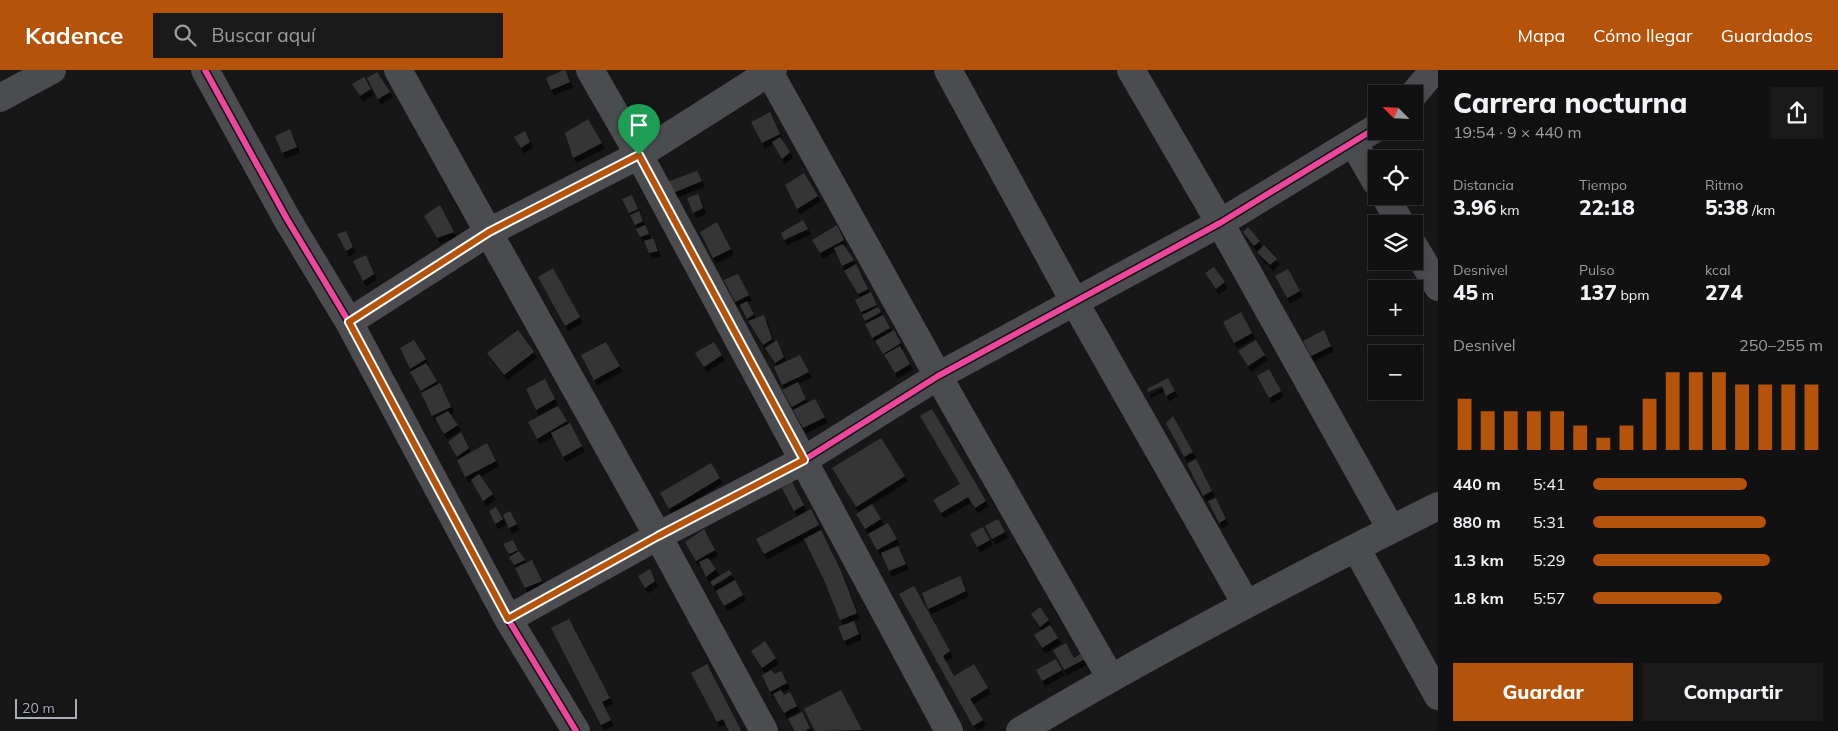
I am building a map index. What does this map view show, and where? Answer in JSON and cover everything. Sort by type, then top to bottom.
[{"type":"street","points":[[2,93],[52,70]]},
{"type":"street","points":[[205,70],[287,219],[349,322],[508,619],[576,731]]},
{"type":"street","points":[[398,70],[658,536],[764,731]]},
{"type":"street","points":[[590,70],[639,155],[949,731]]},
{"type":"street","points":[[948,70],[1074,301],[1246,604]]},
{"type":"street","points":[[1132,70],[1220,222],[1391,529]]},
{"type":"street","points":[[1421,85],[1428,77],[1430,70]]},
{"type":"street","points":[[349,322],[489,232],[639,155],[770,71],[938,376],[1110,677]]},
{"type":"street","points":[[508,619],[658,536],[804,460],[938,376],[1220,222],[1368,133]]},
{"type":"street","points":[[1353,142],[1368,168]]},
{"type":"street","points":[[1423,261],[1438,287]]},
{"type":"street","points":[[1020,731],[1110,677],[1246,604],[1438,506]]},
{"type":"street","points":[[1356,548],[1438,696]]},
{"type":"building","points":[[565,70],[570,82],[551,90],[546,78]]},
{"type":"building","points":[[377,72],[390,92],[378,99],[367,78]]},
{"type":"building","points":[[364,77],[371,89],[360,96],[352,84]]},
{"type":"building","points":[[770,112],[780,134],[762,143],[751,122]]},
{"type":"building","points":[[588,119],[602,143],[573,158],[565,133]]},
{"type":"building","points":[[290,129],[297,147],[282,153],[275,136]]},
{"type":"building","points":[[525,131],[530,142],[521,148],[514,137]]},
{"type":"building","points":[[780,137],[790,152],[782,159],[772,142]]},
{"type":"building","points":[[697,171],[702,181],[673,193],[667,182]]},
{"type":"building","points":[[804,173],[818,196],[797,209],[785,185]]},
{"type":"building","points":[[698,194],[703,208],[693,213],[687,198]]},
{"type":"building","points":[[632,195],[638,209],[629,213],[622,199]]},
{"type":"building","points":[[440,205],[454,232],[437,238],[424,216]]},
{"type":"building","points":[[639,211],[643,221],[635,225],[630,215]]},
{"type":"building","points":[[803,220],[808,229],[784,240],[781,233]]},
{"type":"building","points":[[717,222],[731,249],[713,258],[700,232]]},
{"type":"building","points":[[645,225],[649,234],[640,237],[636,229]]},
{"type":"building","points":[[837,225],[844,240],[820,253],[812,240]]},
{"type":"building","points":[[1248,227],[1260,241],[1254,246],[1243,232]]},
{"type":"building","points":[[346,231],[353,247],[346,251],[337,234]]},
{"type":"building","points":[[653,238],[658,251],[649,253],[644,241]]},
{"type":"building","points":[[843,244],[854,260],[842,266],[834,248]]},
{"type":"building","points":[[1264,245],[1277,259],[1270,265],[1257,252]]},
{"type":"building","points":[[366,255],[374,274],[363,281],[353,261]]},
{"type":"building","points":[[856,264],[868,289],[858,294],[844,271]]},
{"type":"building","points":[[1214,267],[1225,282],[1216,289],[1205,273]]},
{"type":"building","points":[[553,268],[580,317],[565,326],[538,277]]},
{"type":"building","points":[[1288,269],[1300,291],[1287,298],[1275,276]]},
{"type":"building","points":[[738,274],[749,295],[735,302],[724,280]]},
{"type":"building","points":[[871,292],[877,305],[861,312],[855,300]]},
{"type":"building","points":[[747,301],[754,314],[747,319],[740,305]]},
{"type":"building","points":[[878,307],[881,312],[865,321],[862,315]]},
{"type":"building","points":[[1241,312],[1252,333],[1234,343],[1223,322]]},
{"type":"building","points":[[764,315],[772,339],[763,345],[748,321]]},
{"type":"building","points":[[883,315],[890,328],[872,338],[865,324]]},
{"type":"building","points":[[518,330],[534,352],[504,375],[487,353]]},
{"type":"building","points":[[894,330],[901,343],[883,354],[875,341]]},
{"type":"building","points":[[1324,330],[1331,346],[1311,356],[1303,341]]},
{"type":"building","points":[[414,340],[426,359],[410,369],[400,348]]},
{"type":"building","points":[[777,340],[784,357],[775,363],[765,348]]},
{"type":"building","points":[[1256,340],[1265,355],[1248,366],[1238,351]]},
{"type":"building","points":[[606,342],[620,366],[594,380],[581,355]]},
{"type":"building","points":[[714,342],[722,355],[704,367],[695,353]]},
{"type":"building","points":[[900,346],[910,364],[895,373],[884,355]]},
{"type":"building","points":[[800,355],[809,372],[782,385],[774,367]]},
{"type":"building","points":[[426,363],[437,381],[421,391],[410,372]]},
{"type":"building","points":[[1269,369],[1281,391],[1269,398],[1257,376]]},
{"type":"building","points":[[1168,378],[1175,391],[1166,396],[1162,386],[1148,392],[1147,389]]},
{"type":"building","points":[[545,379],[555,399],[536,410],[526,389]]},
{"type":"building","points":[[798,382],[806,399],[792,407],[782,390]]},
{"type":"building","points":[[440,383],[451,407],[432,416],[421,393]]},
{"type":"building","points":[[815,399],[825,417],[803,428],[793,410]]},
{"type":"building","points":[[558,406],[567,421],[537,439],[528,422]]},
{"type":"building","points":[[932,409],[986,501],[975,508],[968,497],[941,513],[933,500],[960,484],[920,416]]},
{"type":"building","points":[[448,411],[458,425],[444,434],[435,418]]},
{"type":"building","points":[[1173,416],[1193,452],[1184,457],[1166,423]]},
{"type":"building","points":[[570,423],[582,446],[563,457],[551,433]]},
{"type":"building","points":[[461,432],[469,448],[457,457],[448,442]]},
{"type":"building","points":[[881,438],[905,476],[856,507],[832,468]]},
{"type":"building","points":[[487,443],[496,461],[465,477],[457,460]]},
{"type":"building","points":[[1196,459],[1212,491],[1203,496],[1187,464]]},
{"type":"building","points":[[711,463],[720,478],[669,509],[660,493]]},
{"type":"building","points":[[479,474],[493,494],[483,501],[471,480]]},
{"type":"building","points":[[792,482],[804,505],[794,511],[782,488]]},
{"type":"building","points":[[1216,498],[1226,519],[1219,523],[1208,501]]},
{"type":"building","points":[[872,504],[881,519],[865,529],[856,514]]},
{"type":"building","points":[[496,507],[503,519],[495,524],[489,511]]},
{"type":"building","points":[[811,509],[819,525],[764,554],[756,539]]},
{"type":"building","points":[[510,511],[517,524],[509,528],[503,515]]},
{"type":"building","points":[[998,519],[1005,532],[992,539],[985,526]]},
{"type":"building","points":[[888,523],[897,539],[877,550],[868,534]]},
{"type":"building","points":[[983,527],[990,540],[977,547],[970,534]]},
{"type":"building","points":[[704,529],[715,550],[696,561],[685,542]]},
{"type":"building","points":[[821,530],[841,571],[857,613],[840,620],[824,580],[804,539]]},
{"type":"building","points":[[513,540],[518,550],[509,554],[503,544]]},
{"type":"building","points":[[898,546],[906,564],[889,571],[881,553]]},
{"type":"building","points":[[519,551],[525,560],[514,565],[509,557]]},
{"type":"building","points":[[708,558],[716,569],[706,577],[699,562]]},
{"type":"building","points":[[532,560],[542,581],[525,588],[515,568]]},
{"type":"building","points":[[650,569],[655,581],[645,588],[638,576]]},
{"type":"building","points":[[729,570],[732,574],[713,586],[710,582]]},
{"type":"building","points":[[960,576],[966,591],[928,609],[922,593]]},
{"type":"building","points":[[735,580],[743,595],[724,606],[716,591]]},
{"type":"building","points":[[914,586],[950,651],[943,656],[954,676],[974,664],[988,688],[970,699],[983,720],[973,726],[899,594]]},
{"type":"building","points":[[1040,607],[1049,620],[1040,627],[1031,614]]},
{"type":"building","points":[[569,619],[610,698],[602,702],[611,720],[601,725],[551,628]]},
{"type":"building","points":[[854,621],[859,634],[844,641],[838,627]]},
{"type":"building","points":[[1050,625],[1058,638],[1042,648],[1034,635]]},
{"type":"building","points":[[765,641],[776,658],[762,668],[751,651]]},
{"type":"building","points":[[1066,643],[1074,658],[1084,652],[1087,658],[1064,670],[1053,650]]},
{"type":"building","points":[[1056,659],[1062,670],[1042,681],[1036,670]]},
{"type":"building","points":[[707,664],[741,730],[739,731],[729,731],[723,719],[717,722],[691,673]]},
{"type":"building","points":[[771,670],[775,674],[781,671],[787,683],[770,692],[762,675]]},
{"type":"building","points":[[781,690],[784,695],[790,692],[797,706],[784,713],[773,694]]},
{"type":"building","points":[[841,690],[862,730],[815,731],[804,709]]},
{"type":"building","points":[[802,712],[810,728],[805,731],[795,731],[788,719]]},
{"type":"cycle path","points":[[205,70],[287,219],[349,322],[508,619],[576,731]]},
{"type":"cycle path","points":[[508,619],[658,536],[804,460],[938,376],[1220,223],[1368,133]]},
{"type":"route","points":[[639,155],[804,460],[658,536],[508,619],[349,322],[489,232],[639,155]]}]
